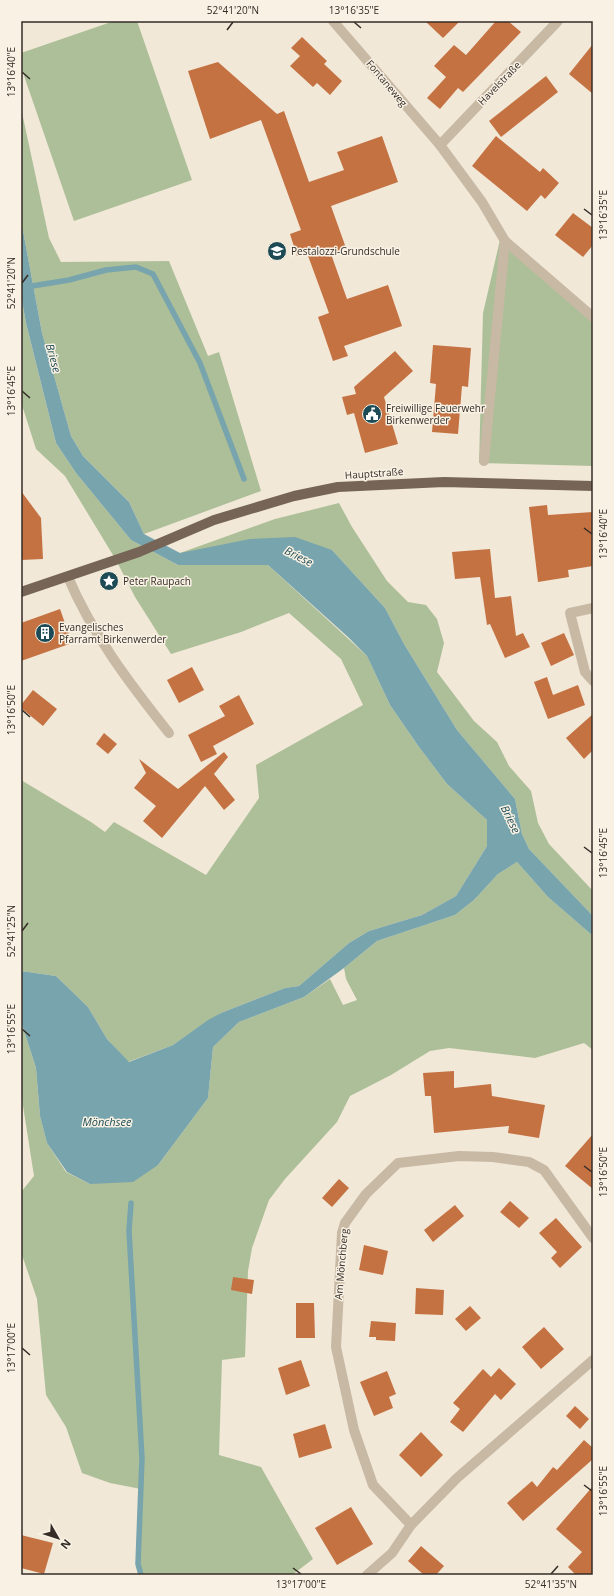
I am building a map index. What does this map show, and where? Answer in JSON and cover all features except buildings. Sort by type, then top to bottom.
[{"type":"main road","name":"Hauptstraße","points":[[68,577],[165,542],[214,520],[294,496],[338,487],[391,483],[444,482],[593,486]]},
{"type":"main road","points":[[21,592],[68,577]]},
{"type":"street","name":"Fontaneweg","points":[[332,21],[440,145]]},
{"type":"street","name":"Havelstraße","points":[[440,145],[558,21]]},
{"type":"street","points":[[440,145],[482,202],[505,241],[593,317]]},
{"type":"street","points":[[484,461],[505,241]]},
{"type":"street","points":[[68,577],[81,608],[132,687],[169,733]]},
{"type":"street","points":[[593,608],[570,613],[593,681]]},
{"type":"street","name":"Am Mönchberg","points":[[411,1526],[373,1485],[354,1430],[336,1347],[342,1233],[345,1223],[366,1194],[398,1163],[459,1156],[492,1157],[528,1162],[544,1170],[593,1238]]},
{"type":"street","points":[[367,1575],[392,1553],[411,1526],[457,1478],[593,1360]]},
{"type":"green space","points":[[114,21],[137,21],[192,180],[74,221],[21,67],[21,53]]},
{"type":"green space","points":[[21,108],[49,238],[61,262],[169,261],[208,356],[219,352],[261,491],[144,534],[129,502],[83,456],[71,436],[42,333],[21,220]]},
{"type":"green space","points":[[500,240],[593,313],[593,466],[479,463],[483,313]]},
{"type":"green space","points":[[21,295],[26,323],[56,443],[76,473],[131,540],[178,565],[268,565],[367,656],[390,705],[419,747],[447,784],[487,820],[487,846],[456,896],[422,915],[369,931],[349,943],[299,986],[285,988],[221,1013],[173,1045],[128,1062],[107,1039],[88,1007],[56,976],[21,971],[21,780],[105,832],[114,822],[206,875],[259,798],[256,765],[363,705],[341,659],[289,613],[241,632],[171,654],[135,597],[116,560],[65,476],[36,449],[21,402]]},
{"type":"green space","points":[[339,503],[352,527],[387,581],[408,602],[426,605],[437,619],[444,643],[437,672],[474,721],[497,742],[509,766],[531,791],[538,823],[549,844],[593,891],[593,916],[529,849],[522,834],[515,799],[457,730],[404,644],[385,608],[332,550],[180,553],[275,519]]},
{"type":"green space","points":[[517,862],[548,897],[593,936],[593,1050],[584,1043],[535,1058],[449,1048],[430,1051],[391,1075],[350,1096],[337,1122],[285,1179],[269,1200],[252,1248],[248,1271],[245,1357],[222,1360],[219,1455],[261,1467],[313,1559],[292,1575],[141,1575],[138,1564],[141,1489],[110,1483],[82,1473],[66,1427],[46,1395],[37,1299],[21,1252],[21,1192],[34,1176],[21,1093],[21,1021],[36,1068],[40,1116],[47,1143],[66,1172],[90,1184],[158,1165],[208,1098],[213,1047],[239,1022],[304,997],[330,979],[343,1005],[357,1000],[346,979],[344,968],[377,941],[455,915],[474,900],[498,874]]},
{"type":"water","points":[[21,220],[42,333],[71,436],[83,456],[129,502],[144,534],[180,553],[250,539],[295,537],[332,550],[385,608],[404,644],[457,730],[515,799],[522,834],[529,849],[593,916],[593,936],[548,897],[517,862],[498,874],[474,900],[455,915],[377,941],[344,968],[304,997],[239,1022],[213,1047],[208,1098],[158,1165],[133,1182],[90,1184],[67,1172],[47,1143],[40,1116],[36,1068],[21,1021],[21,971],[56,976],[88,1007],[107,1039],[129,1062],[173,1045],[208,1020],[221,1013],[285,988],[299,986],[349,943],[369,931],[422,915],[456,896],[487,846],[487,820],[447,784],[419,747],[390,705],[367,656],[268,565],[178,565],[131,540],[76,473],[56,443],[26,323],[21,295]]},
{"type":"waterway","points":[[26,287],[69,280],[106,270],[136,267],[153,274],[200,363],[244,479]]},
{"type":"waterway","points":[[131,1203],[129,1231],[142,1458],[138,1564],[141,1575]]},
{"type":"place","name":"Pestalozzi-Grundschule","points":[[277,251]]},
{"type":"place","name":"Freiwillige Feuerwehr Birkenwerder","points":[[372,414]]},
{"type":"place","name":"Peter Raupach","points":[[109,581]]},
{"type":"place","name":"Evangelisches Pfarramt Birkenwerder","points":[[45,633]]},
{"type":"water label","name":"Briese","points":[[54,358]]},
{"type":"water label","name":"Briese","points":[[299,556]]},
{"type":"water label","name":"Briese","points":[[511,819]]},
{"type":"water label","name":"Mönchsee","points":[[107,1121]]}]
